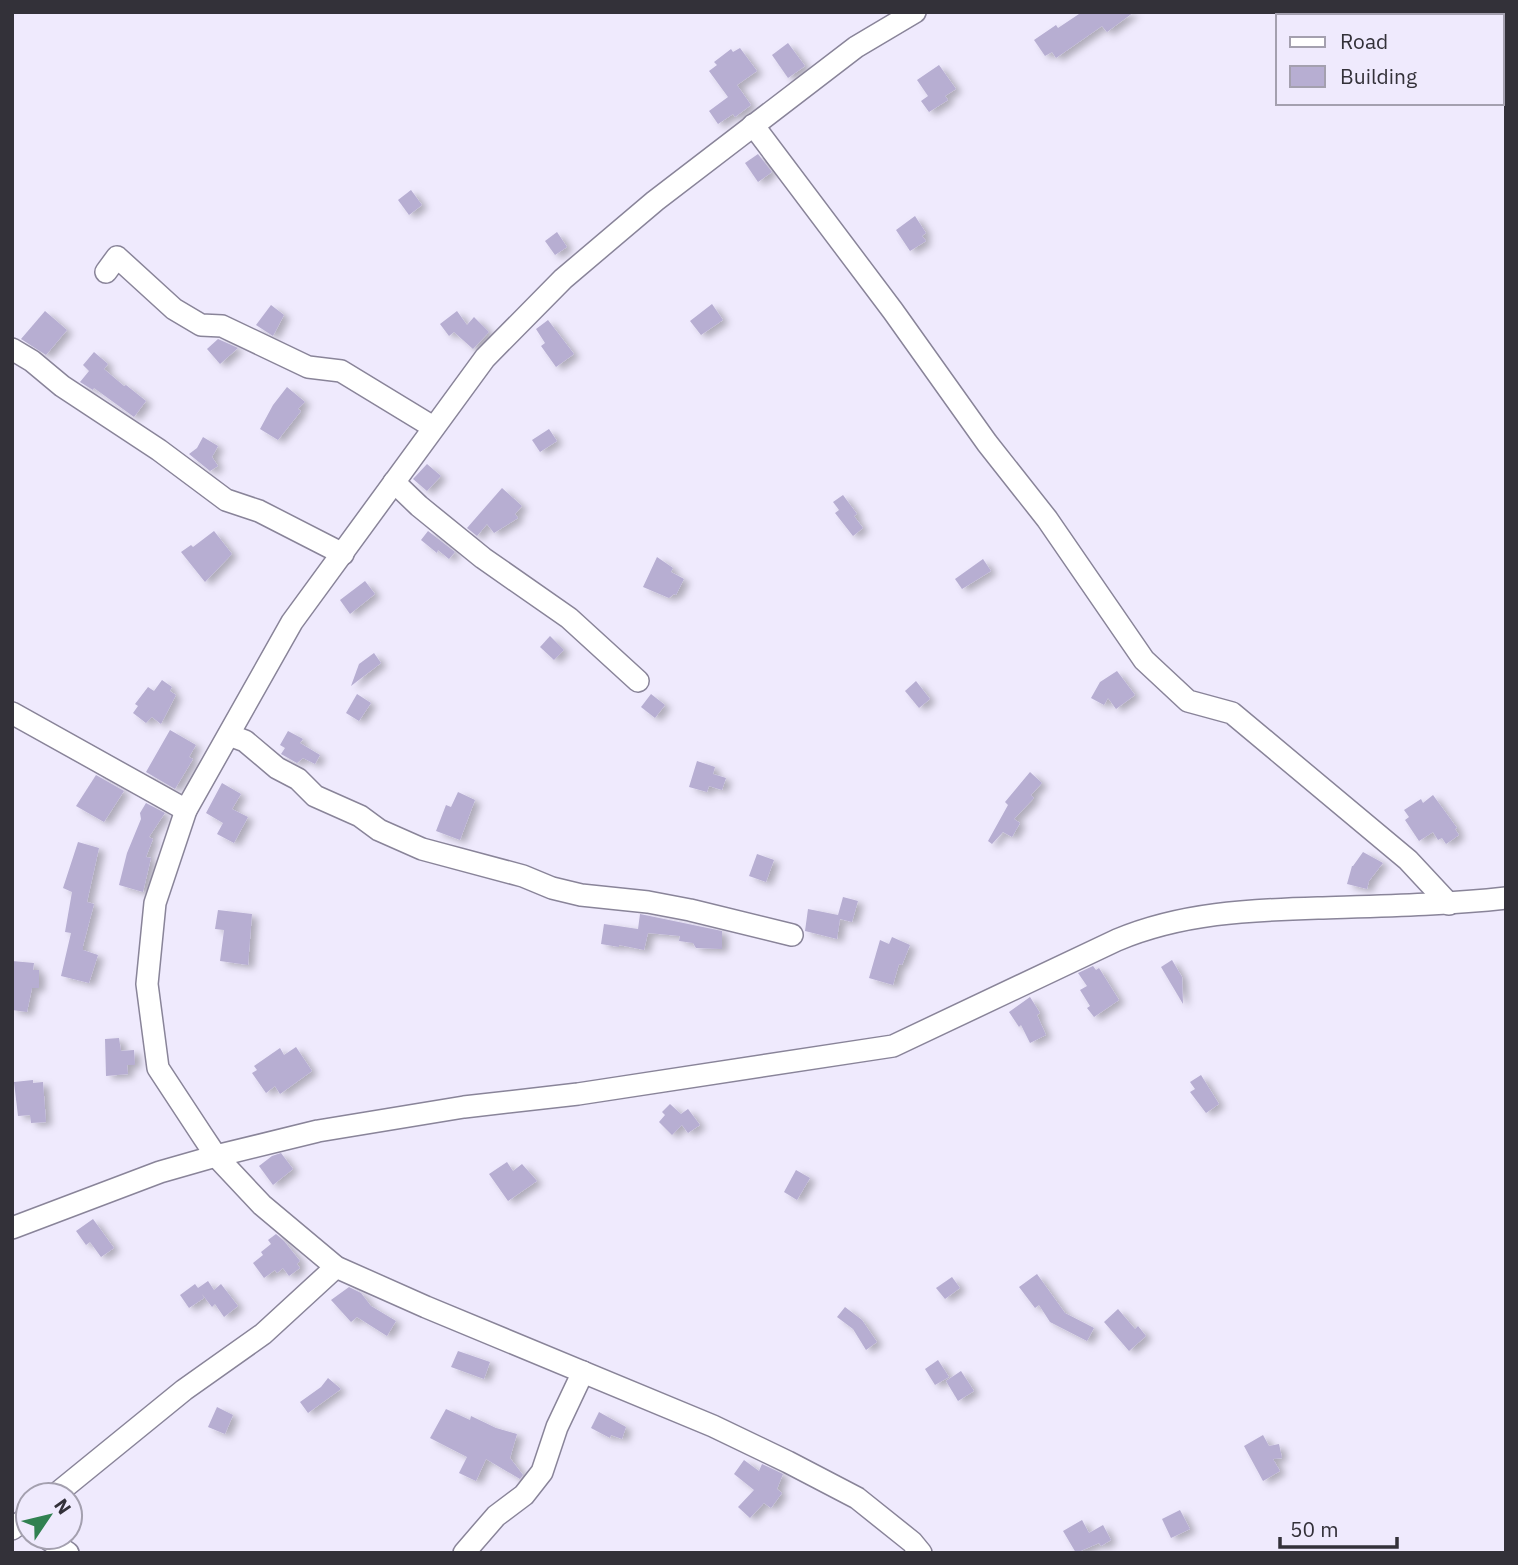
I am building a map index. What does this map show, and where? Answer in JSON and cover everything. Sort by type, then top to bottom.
[{"type":"street","points":[[915,12],[856,47],[655,201],[564,279],[485,358],[292,622],[186,810],[155,903],[147,984],[158,1068],[216,1156],[262,1205],[336,1267],[713,1426],[857,1498],[912,1542],[921,1553]]},
{"type":"street","points":[[753,125],[923,351],[987,443],[1047,519],[1144,660],[1188,701],[1232,713],[1408,860],[1449,904]]},
{"type":"street","points":[[106,272],[117,257],[174,309],[201,325],[222,326],[308,367],[341,371],[433,428]]},
{"type":"street","points":[[12,349],[32,361],[62,386],[159,450],[226,500],[259,511],[342,554]]},
{"type":"street","points":[[394,482],[483,558],[569,618],[638,681]]},
{"type":"street","points":[[12,713],[186,810]]},
{"type":"street","points":[[229,735],[245,741],[277,768],[298,779],[315,796],[422,849],[523,876],[552,888],[581,895],[648,902],[792,935]]},
{"type":"street","points":[[12,1228],[160,1172],[318,1131],[464,1107],[578,1094],[893,1046],[1117,940],[1147,928],[1203,915],[1275,909],[1449,904],[1506,898]]},
{"type":"street","points":[[72,1481],[184,1390],[262,1334],[336,1267]]},
{"type":"street","points":[[464,1553],[496,1516],[524,1495],[542,1472],[557,1427],[583,1372]]},
{"type":"building","points":[[1082,12],[1134,12],[1107,32],[1102,26],[1056,58],[1052,52],[1045,56],[1034,40]]},
{"type":"building","points":[[788,43],[805,66],[788,78],[772,55]]},
{"type":"building","points":[[740,48],[757,71],[737,85],[751,105],[735,117],[733,114],[718,124],[709,111],[728,97],[709,71],[717,65],[714,62],[731,49],[733,52]]},
{"type":"building","points":[[939,65],[956,89],[945,96],[948,100],[929,112],[921,101],[928,96],[917,80]]},
{"type":"building","points":[[758,154],[772,172],[758,182],[745,163]]},
{"type":"building","points":[[411,190],[422,205],[409,215],[398,200]]},
{"type":"building","points":[[915,216],[926,233],[922,236],[926,241],[910,251],[896,230]]},
{"type":"building","points":[[557,232],[567,247],[555,255],[545,241]]},
{"type":"building","points":[[712,304],[723,320],[701,335],[690,321]]},
{"type":"building","points":[[271,305],[284,315],[273,336],[256,325]]},
{"type":"building","points":[[45,311],[67,330],[46,355],[21,339]]},
{"type":"building","points":[[457,311],[467,325],[474,317],[489,332],[473,349],[454,332],[449,336],[440,324]]},
{"type":"building","points":[[548,320],[574,354],[556,367],[541,346],[545,343],[536,329]]},
{"type":"building","points":[[218,339],[238,348],[220,364],[207,349]]},
{"type":"building","points":[[94,352],[108,364],[104,369],[146,401],[134,417],[94,388],[93,390],[80,382],[89,371],[83,365]]},
{"type":"building","points":[[287,387],[305,402],[278,440],[260,429]]},
{"type":"building","points":[[549,429],[557,441],[540,452],[532,440]]},
{"type":"building","points":[[203,437],[218,446],[212,457],[218,466],[210,471],[189,454],[197,448]]},
{"type":"building","points":[[427,464],[441,476],[427,491],[413,479]]},
{"type":"building","points":[[502,488],[522,506],[515,514],[518,518],[494,533],[487,524],[477,536],[467,528]]},
{"type":"building","points":[[843,495],[857,514],[854,516],[863,528],[853,536],[835,513],[839,510],[833,502]]},
{"type":"building","points":[[214,531],[232,554],[205,582],[181,552],[191,545],[193,547]]},
{"type":"building","points":[[428,531],[455,552],[449,559],[421,540]]},
{"type":"building","points":[[657,557],[673,568],[671,572],[684,579],[676,595],[669,598],[643,587]]},
{"type":"building","points":[[983,559],[991,571],[962,589],[955,579]]},
{"type":"building","points":[[365,581],[375,594],[350,614],[340,600]]},
{"type":"building","points":[[550,636],[564,650],[554,660],[540,647]]},
{"type":"building","points":[[374,653],[381,663],[351,686],[359,664]]},
{"type":"building","points":[[1117,671],[1135,695],[1116,709],[1108,698],[1104,705],[1091,698],[1100,682]]},
{"type":"building","points":[[162,680],[172,687],[170,691],[176,695],[161,724],[152,717],[146,723],[133,713],[138,706],[135,704],[148,687],[154,691]]},
{"type":"building","points":[[916,681],[930,699],[919,708],[905,691]]},
{"type":"building","points":[[357,694],[371,703],[359,721],[346,713]]},
{"type":"building","points":[[651,694],[665,705],[655,718],[641,707]]},
{"type":"building","points":[[170,730],[196,745],[189,757],[193,759],[175,789],[146,772]]},
{"type":"building","points":[[288,731],[303,739],[300,743],[320,755],[315,764],[303,758],[297,763],[281,754],[285,748],[280,745]]},
{"type":"building","points":[[697,761],[715,767],[713,774],[726,778],[722,790],[709,786],[707,792],[689,787]]},
{"type":"building","points":[[1030,772],[1042,783],[1031,795],[1034,798],[1014,819],[1020,823],[1012,837],[1003,832],[992,844],[988,841],[1008,805],[1005,802]]},
{"type":"building","points":[[96,775],[124,791],[104,822],[76,806]]},
{"type":"building","points":[[222,783],[241,794],[232,809],[248,817],[234,843],[217,834],[223,823],[206,813]]},
{"type":"building","points":[[458,792],[475,800],[460,840],[436,831],[446,805],[451,807]]},
{"type":"building","points":[[1433,795],[1457,828],[1455,829],[1459,835],[1446,844],[1442,838],[1438,840],[1433,832],[1419,841],[1405,820],[1409,817],[1404,810],[1421,799],[1423,803]]},
{"type":"building","points":[[146,803],[165,813],[149,837],[153,839],[146,857],[151,858],[143,892],[119,885],[127,853],[141,819],[140,813]]},
{"type":"building","points":[[78,842],[99,848],[87,902],[94,904],[83,946],[83,950],[98,955],[89,983],[61,976],[71,933],[65,932],[72,892],[63,888]]},
{"type":"building","points":[[1363,852],[1383,863],[1369,881],[1367,889],[1347,884],[1352,866]]},
{"type":"building","points":[[757,854],[774,860],[766,882],[749,876]]},
{"type":"building","points":[[843,897],[858,901],[852,922],[840,919],[837,939],[805,931],[808,909],[838,915]]},
{"type":"building","points":[[218,910],[252,914],[248,965],[220,961],[224,930],[215,929]]},
{"type":"building","points":[[640,914],[722,931],[722,949],[696,948],[693,943],[679,941],[680,936],[648,933],[644,950],[601,944],[604,924],[638,929]]},
{"type":"building","points":[[892,937],[910,945],[902,965],[899,964],[893,985],[869,978],[880,940],[889,944]]},
{"type":"building","points":[[1172,960],[1182,977],[1183,1004],[1161,967]]},
{"type":"building","points":[[12,961],[34,963],[33,970],[39,970],[39,988],[32,988],[27,1012],[12,1010]]},
{"type":"building","points":[[1093,966],[1096,970],[1099,968],[1119,1000],[1094,1017],[1080,990],[1087,986],[1078,973]]},
{"type":"building","points":[[1030,997],[1040,1013],[1037,1015],[1046,1035],[1030,1043],[1021,1025],[1019,1027],[1009,1012]]},
{"type":"building","points":[[119,1038],[121,1051],[134,1050],[135,1065],[127,1065],[128,1074],[106,1076],[105,1039]]},
{"type":"building","points":[[296,1047],[312,1071],[280,1094],[275,1086],[266,1093],[252,1073],[257,1070],[254,1066],[280,1048],[284,1055]]},
{"type":"building","points":[[1201,1075],[1219,1104],[1206,1113],[1190,1092],[1195,1089],[1190,1082]]},
{"type":"building","points":[[33,1080],[33,1083],[43,1082],[46,1122],[31,1123],[30,1115],[18,1116],[14,1082]]},
{"type":"building","points":[[670,1104],[681,1114],[688,1109],[700,1125],[688,1133],[682,1125],[672,1135],[659,1122],[665,1115],[662,1112]]},
{"type":"building","points":[[281,1153],[293,1169],[273,1185],[259,1166]]},
{"type":"building","points":[[507,1162],[513,1171],[522,1164],[537,1181],[508,1201],[489,1174]]},
{"type":"building","points":[[796,1170],[810,1178],[797,1200],[784,1192]]},
{"type":"building","points":[[93,1219],[114,1248],[101,1257],[90,1242],[86,1245],[76,1231]]},
{"type":"building","points":[[276,1234],[300,1261],[297,1264],[300,1268],[289,1276],[283,1268],[277,1273],[275,1270],[264,1278],[253,1263],[263,1255],[261,1252],[271,1244],[268,1240]]},
{"type":"building","points":[[1037,1274],[1065,1313],[1094,1328],[1087,1341],[1050,1322],[1039,1305],[1035,1308],[1019,1287]]},
{"type":"building","points":[[952,1277],[960,1288],[945,1299],[936,1288]]},
{"type":"building","points":[[208,1281],[214,1290],[221,1284],[238,1306],[224,1317],[215,1304],[212,1307],[202,1294],[204,1298],[189,1308],[180,1295],[195,1284],[198,1288]]},
{"type":"building","points":[[349,1287],[361,1293],[371,1306],[396,1321],[387,1336],[357,1317],[351,1322],[331,1300]]},
{"type":"building","points":[[845,1307],[862,1320],[877,1342],[866,1350],[853,1329],[837,1317]]},
{"type":"building","points":[[1118,1309],[1135,1329],[1138,1326],[1146,1336],[1129,1351],[1104,1322]]},
{"type":"building","points":[[458,1351],[490,1362],[484,1379],[451,1367]]},
{"type":"building","points":[[938,1360],[949,1377],[935,1385],[925,1369]]},
{"type":"building","points":[[961,1371],[974,1391],[958,1401],[946,1381]]},
{"type":"building","points":[[328,1378],[341,1389],[308,1413],[300,1402],[321,1387]]},
{"type":"building","points":[[217,1407],[233,1415],[225,1434],[208,1427]]},
{"type":"building","points":[[446,1409],[470,1420],[471,1416],[517,1434],[510,1458],[523,1475],[520,1479],[486,1459],[476,1481],[459,1473],[467,1457],[430,1438]]},
{"type":"building","points":[[599,1412],[626,1427],[622,1439],[611,1435],[610,1438],[591,1428]]},
{"type":"building","points":[[1263,1435],[1269,1446],[1279,1444],[1282,1458],[1273,1459],[1280,1471],[1263,1481],[1244,1446]]},
{"type":"building","points":[[744,1460],[759,1471],[762,1464],[783,1474],[777,1489],[782,1493],[771,1508],[764,1503],[750,1518],[738,1507],[754,1490],[734,1474]]},
{"type":"building","points":[[1180,1510],[1190,1529],[1171,1538],[1162,1519]]},
{"type":"building","points":[[1082,1520],[1089,1533],[1103,1525],[1111,1540],[1101,1546],[1099,1543],[1076,1553],[1063,1531]]}]
